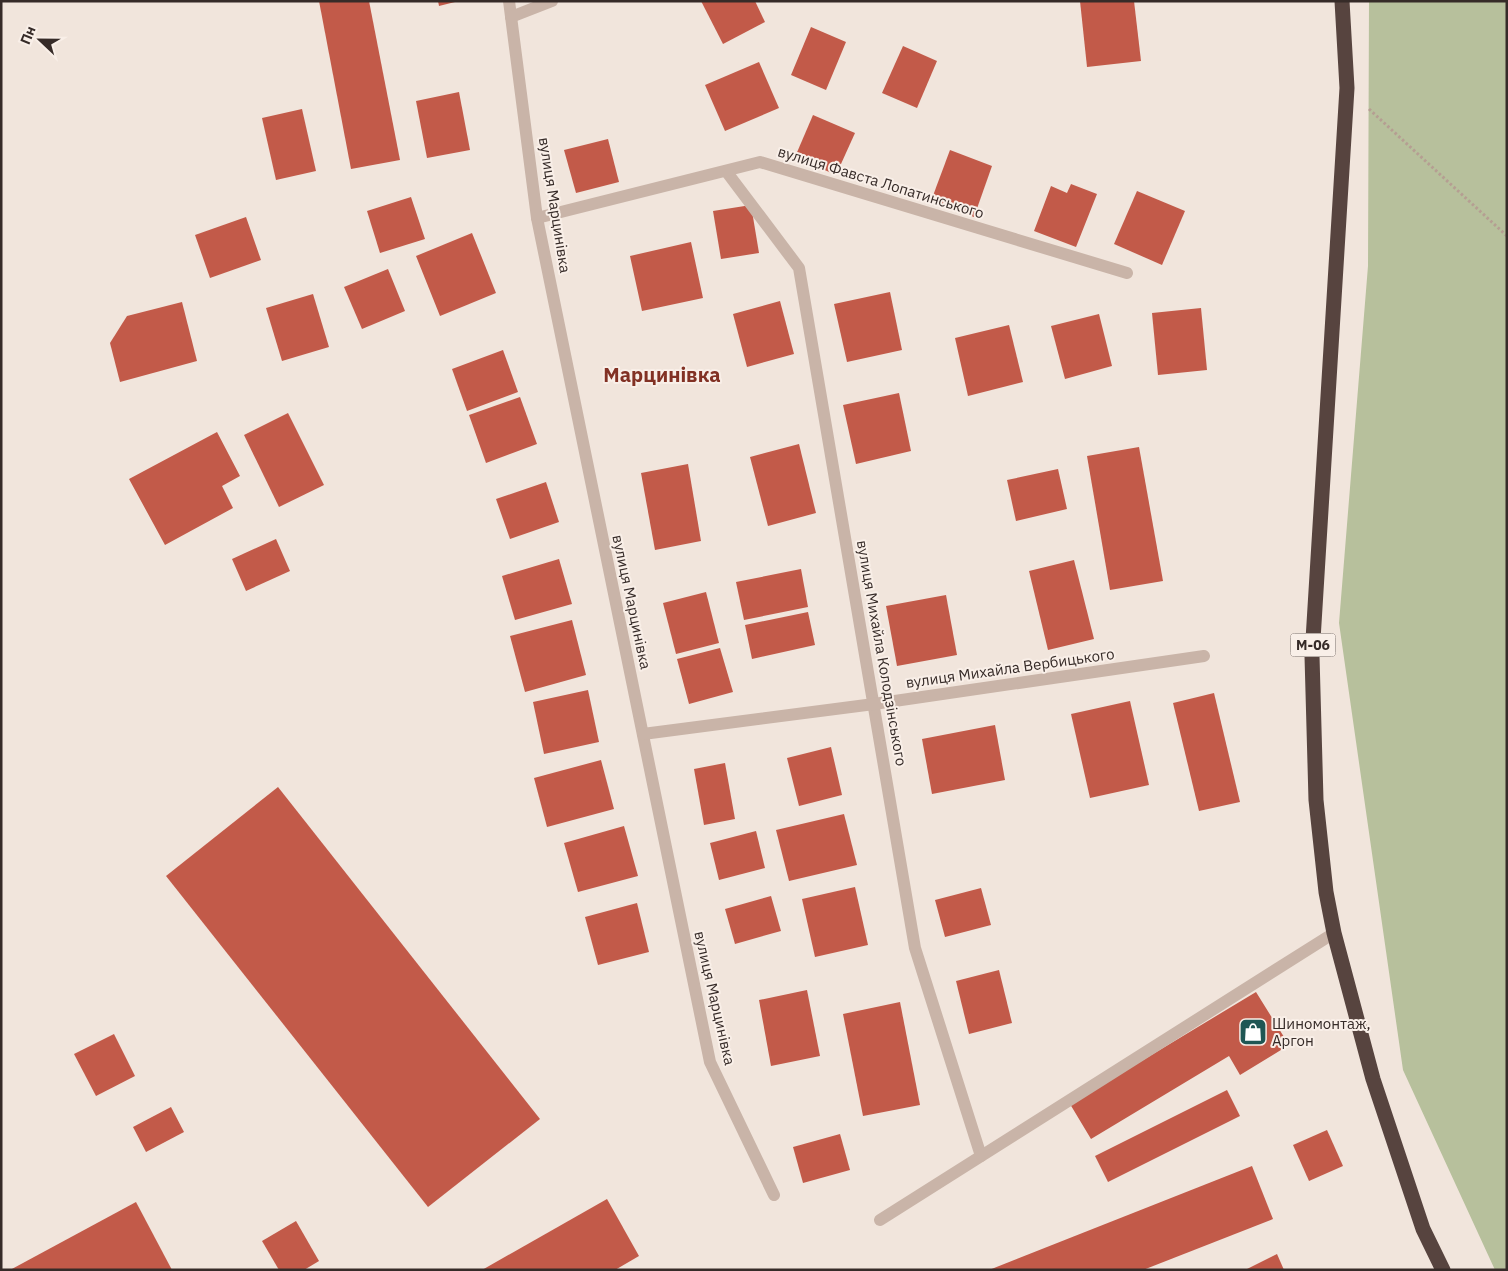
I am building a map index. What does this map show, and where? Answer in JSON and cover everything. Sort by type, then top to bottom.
[{"type":"highway","name":"М-06","points":[[1342,1],[1346,88],[1312,656],[1316,800],[1326,892],[1334,933],[1373,1079],[1423,1229],[1442,1270]]},
{"type":"street","name":"вулиця Марцинівка","points":[[509,1],[537,218],[710,1062],[774,1195]]},
{"type":"street","points":[[512,17],[552,1]]},
{"type":"street","name":"вулиця Фавста Лопатинського","points":[[537,218],[760,162],[1126,274]]},
{"type":"street","name":"вулиця Михайла Колодзінського","points":[[726,171],[799,268],[915,948],[982,1156]]},
{"type":"street","name":"вулиця Михайла Вербицького","points":[[643,734],[874,704],[1204,656]]},
{"type":"street","points":[[880,1220],[1334,933]]},
{"type":"path","points":[[1346,88],[1507,236]]},
{"type":"green space","points":[[1369,1],[1507,1],[1507,1270],[1495,1270],[1403,1070],[1339,623],[1368,266]]},
{"type":"building","points":[[319,1],[369,1],[400,160],[351,169]]},
{"type":"building","points":[[438,1],[455,1],[455,2],[439,6]]},
{"type":"building","points":[[701,1],[755,1],[765,22],[723,44]]},
{"type":"building","points":[[1080,1],[1134,1],[1141,61],[1087,67]]},
{"type":"building","points":[[811,27],[846,42],[826,90],[791,75]]},
{"type":"building","points":[[903,46],[937,61],[917,108],[882,93]]},
{"type":"building","points":[[759,62],[779,108],[725,131],[705,85]]},
{"type":"building","points":[[459,92],[470,150],[427,158],[416,101]]},
{"type":"building","points":[[302,109],[316,171],[276,180],[262,118]]},
{"type":"building","points":[[813,115],[855,133],[836,175],[795,157]]},
{"type":"building","points":[[608,139],[619,182],[576,193],[564,150]]},
{"type":"building","points":[[950,150],[992,166],[974,217],[931,201]]},
{"type":"building","points":[[1071,184],[1097,194],[1076,247],[1034,231],[1051,186],[1067,193]]},
{"type":"building","points":[[1137,191],[1185,211],[1162,265],[1114,244]]},
{"type":"building","points":[[411,197],[425,239],[380,253],[367,211]]},
{"type":"building","points":[[751,205],[759,253],[721,259],[713,211]]},
{"type":"building","points":[[246,217],[261,260],[210,278],[195,235]]},
{"type":"building","points":[[472,233],[496,293],[440,316],[416,256]]},
{"type":"building","points":[[691,242],[703,298],[642,311],[630,256]]},
{"type":"building","points":[[388,269],[405,311],[362,329],[344,287]]},
{"type":"building","points":[[890,292],[902,350],[847,362],[834,304]]},
{"type":"building","points":[[313,294],[329,347],[282,361],[266,308]]},
{"type":"building","points":[[780,301],[794,354],[747,367],[733,314]]},
{"type":"building","points":[[182,302],[197,361],[120,382],[110,343],[127,316]]},
{"type":"building","points":[[1201,308],[1207,370],[1158,375],[1152,313]]},
{"type":"building","points":[[1099,314],[1112,366],[1065,379],[1051,326]]},
{"type":"building","points":[[1009,325],[1023,382],[968,396],[955,338]]},
{"type":"building","points":[[503,350],[518,392],[467,411],[452,369]]},
{"type":"building","points":[[899,393],[911,451],[856,464],[843,405]]},
{"type":"building","points":[[520,397],[537,444],[486,463],[469,415]]},
{"type":"building","points":[[288,413],[324,485],[279,507],[244,435]]},
{"type":"building","points":[[217,432],[240,476],[222,486],[233,508],[165,545],[129,479]]},
{"type":"building","points":[[799,444],[816,513],[768,526],[750,457]]},
{"type":"building","points":[[1139,447],[1163,581],[1110,590],[1087,456]]},
{"type":"building","points":[[688,464],[701,541],[655,550],[641,473]]},
{"type":"building","points":[[1058,469],[1067,509],[1016,521],[1007,480]]},
{"type":"building","points":[[546,482],[559,522],[510,539],[496,499]]},
{"type":"building","points":[[276,539],[290,571],[246,591],[232,559]]},
{"type":"building","points":[[559,559],[572,604],[515,620],[502,576]]},
{"type":"building","points":[[1074,560],[1094,639],[1048,650],[1029,571]]},
{"type":"building","points":[[801,569],[808,607],[744,620],[736,582]]},
{"type":"building","points":[[706,592],[719,643],[676,654],[663,603]]},
{"type":"building","points":[[946,595],[957,655],[897,666],[886,606]]},
{"type":"building","points":[[808,612],[815,645],[752,659],[745,625]]},
{"type":"building","points":[[572,620],[586,675],[525,692],[510,636]]},
{"type":"building","points":[[720,648],[733,692],[689,704],[677,659]]},
{"type":"building","points":[[588,690],[599,742],[544,754],[533,702]]},
{"type":"building","points":[[1214,693],[1240,802],[1199,811],[1173,703]]},
{"type":"building","points":[[1130,701],[1149,785],[1090,798],[1071,714]]},
{"type":"building","points":[[995,725],[1005,780],[932,794],[922,739]]},
{"type":"building","points":[[831,747],[842,795],[799,806],[787,758]]},
{"type":"building","points":[[601,760],[614,809],[547,827],[534,778]]},
{"type":"building","points":[[725,763],[735,819],[704,825],[694,769]]},
{"type":"building","points":[[278,787],[540,1119],[428,1207],[166,876]]},
{"type":"building","points":[[844,814],[857,865],[789,881],[776,830]]},
{"type":"building","points":[[624,826],[638,876],[578,892],[564,843]]},
{"type":"building","points":[[756,831],[765,868],[719,880],[710,843]]},
{"type":"building","points":[[855,887],[868,945],[815,957],[802,899]]},
{"type":"building","points":[[981,888],[991,925],[945,937],[935,900]]},
{"type":"building","points":[[771,896],[781,931],[735,944],[725,909]]},
{"type":"building","points":[[637,903],[649,952],[598,965],[585,917]]},
{"type":"building","points":[[999,970],[1012,1023],[969,1034],[956,981]]},
{"type":"building","points":[[807,990],[820,1056],[771,1066],[759,1000]]},
{"type":"building","points":[[1256,992],[1289,1045],[1240,1075],[1229,1056],[1091,1139],[1070,1104]]},
{"type":"building","points":[[900,1002],[920,1105],[863,1116],[843,1014]]},
{"type":"building","points":[[114,1034],[135,1076],[96,1096],[74,1054]]},
{"type":"building","points":[[1227,1090],[1240,1116],[1108,1182],[1095,1156]]},
{"type":"building","points":[[171,1107],[184,1132],[146,1152],[133,1127]]},
{"type":"building","points":[[1327,1130],[1343,1166],[1309,1181],[1293,1145]]},
{"type":"building","points":[[840,1134],[850,1170],[803,1183],[793,1147]]},
{"type":"building","points":[[1252,1166],[1273,1219],[1143,1270],[989,1270]]},
{"type":"building","points":[[607,1199],[639,1256],[615,1270],[482,1270]]},
{"type":"building","points":[[136,1202],[172,1270],[10,1270]]},
{"type":"building","points":[[296,1221],[319,1261],[304,1270],[279,1270],[262,1241]]},
{"type":"building","points":[[1277,1254],[1284,1270],[1245,1270]]},
{"type":"place","name":"Шиномонтаж, Аргон","points":[[1253,1032]]},
{"type":"district","name":"Марцинівка","points":[[662,374]]}]
